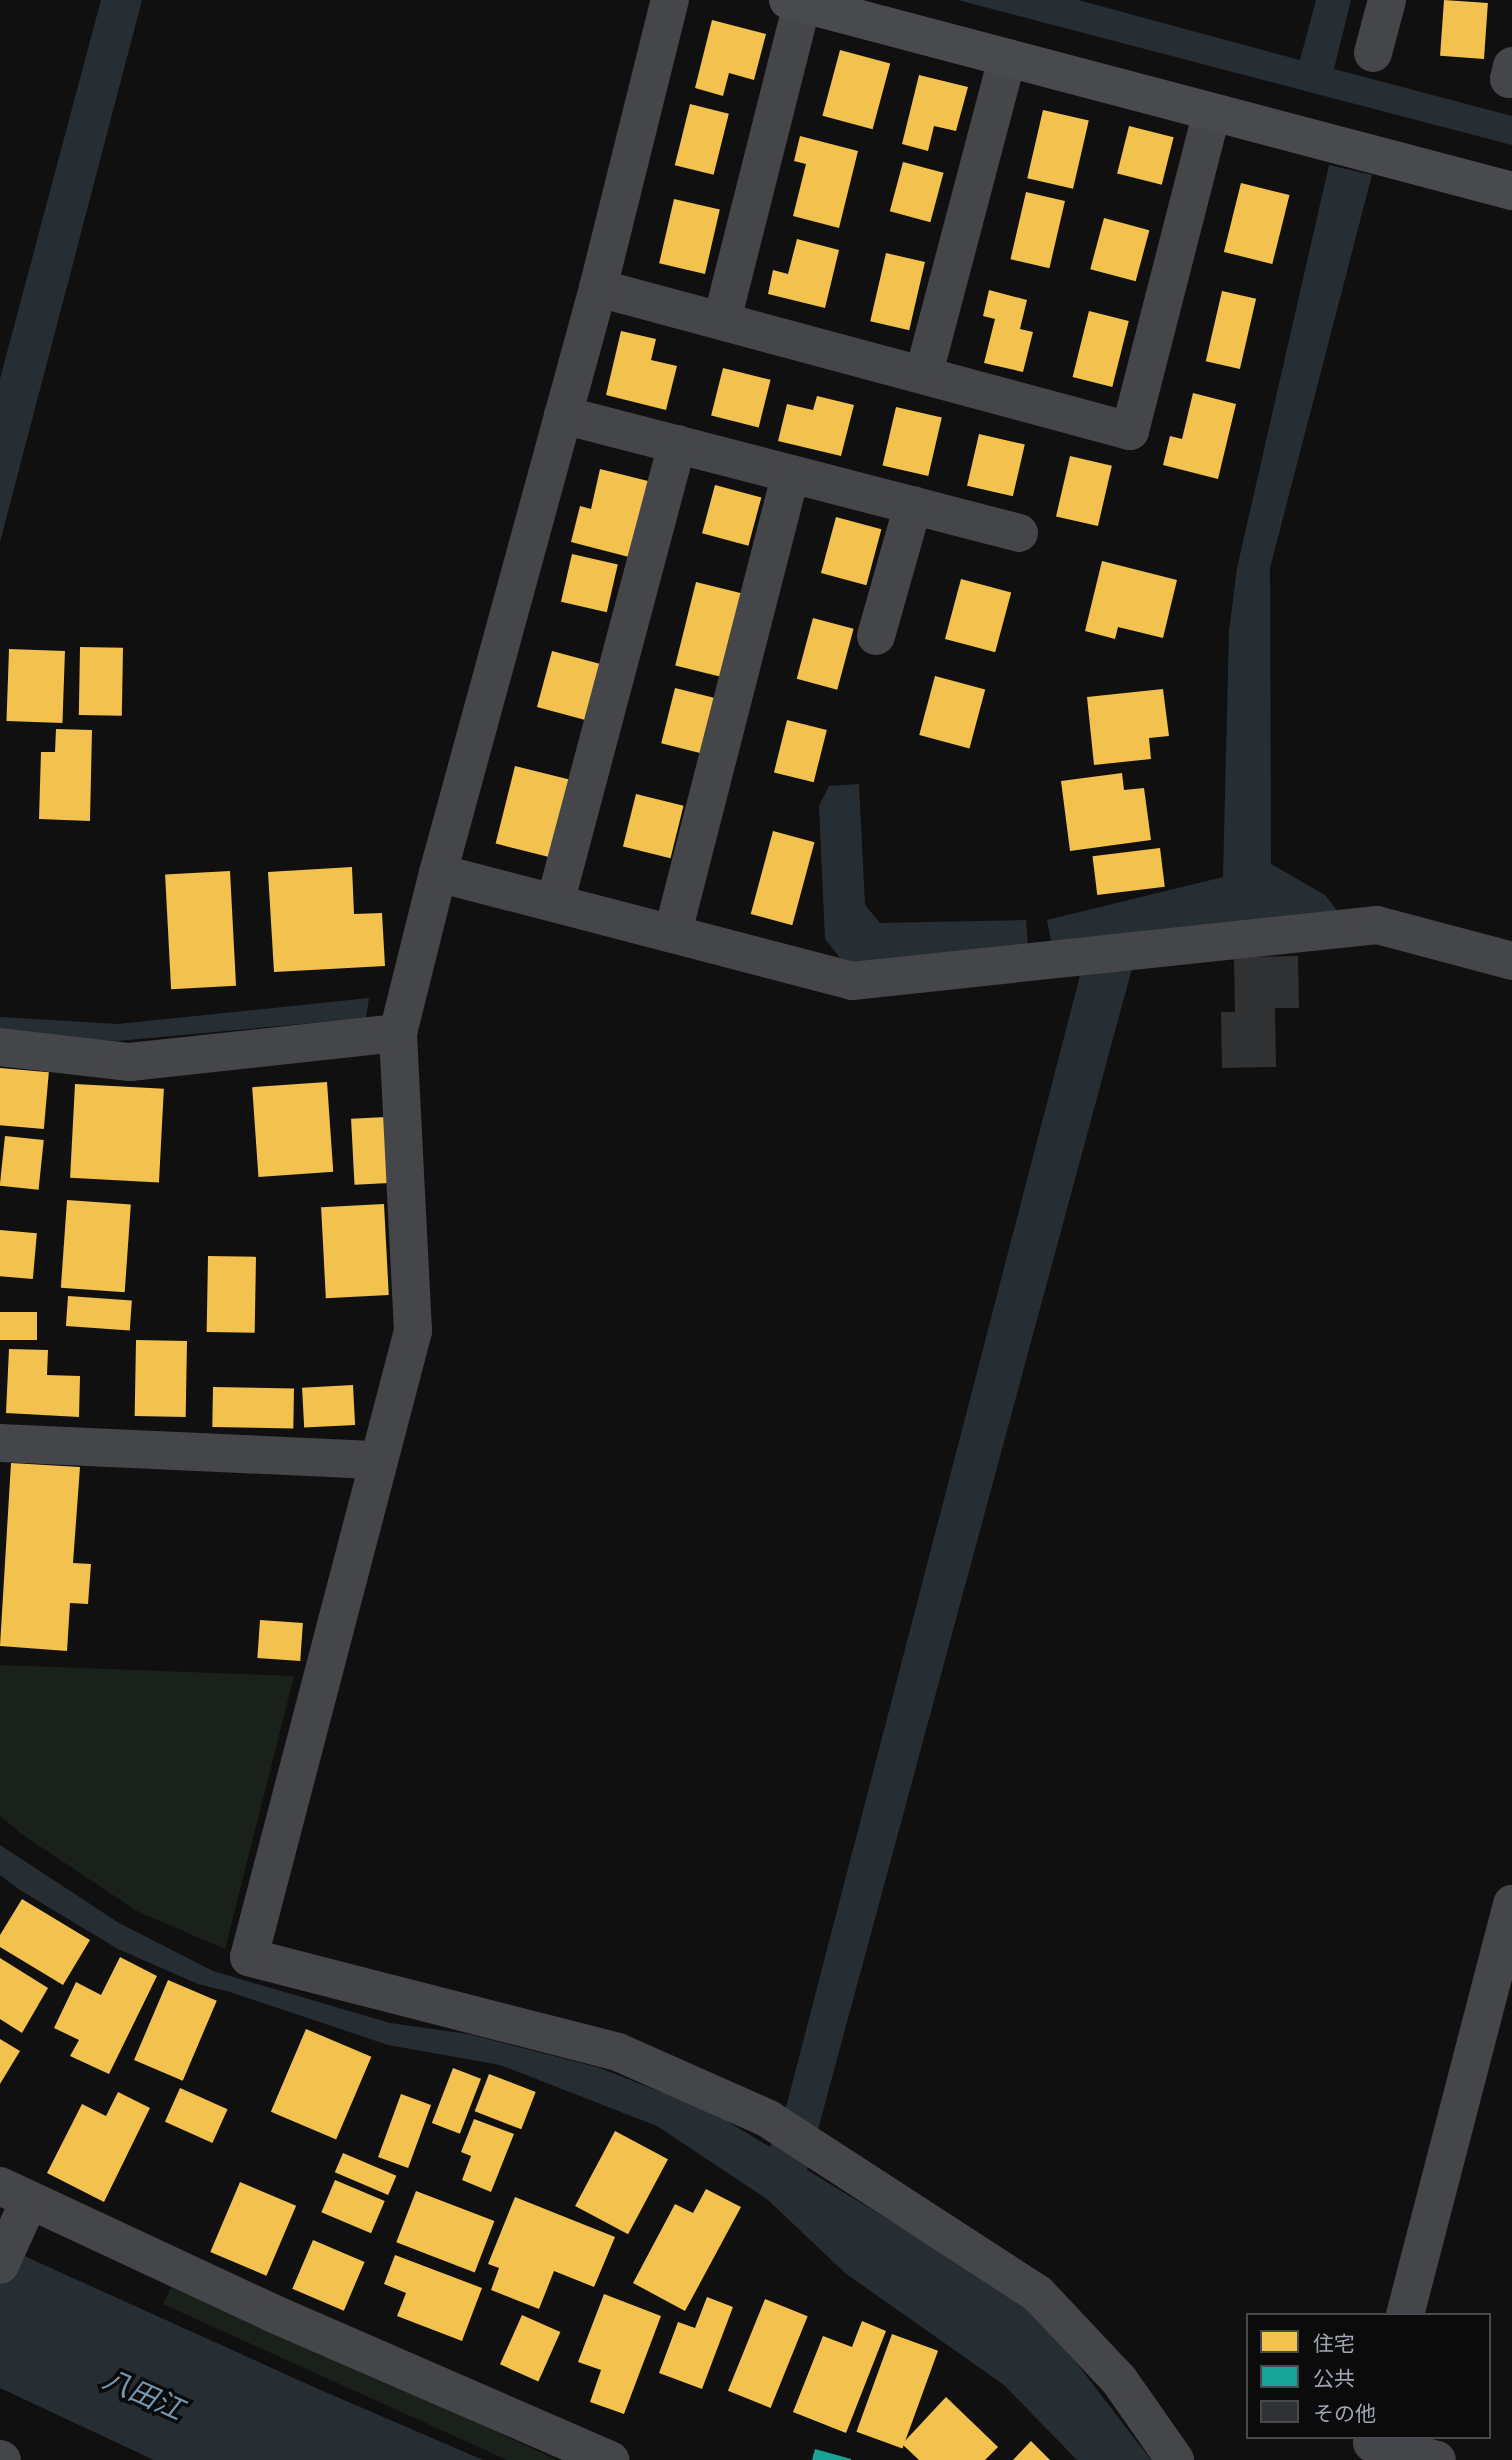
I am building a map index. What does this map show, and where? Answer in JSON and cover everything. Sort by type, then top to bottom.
[{"type":"street","points":[[670,0],[598,288],[438,873],[398,1033],[413,1331],[249,1957],[618,2052],[769,2119],[1038,2294],[1119,2380],[1175,2460]]},
{"type":"street","points":[[1373,53],[1387,0]]},
{"type":"street","points":[[722,320],[795,2],[1512,191]]},
{"type":"street","points":[[924,373],[1007,58]]},
{"type":"street","points":[[1512,66],[1509,79],[1512,79]]},
{"type":"street","points":[[598,288],[924,373],[1130,431],[1212,112]]},
{"type":"street","points":[[563,415],[1019,533]]},
{"type":"street","points":[[555,903],[677,444]]},
{"type":"street","points":[[673,932],[791,474]]},
{"type":"street","points":[[876,636],[912,505]]},
{"type":"street","points":[[438,873],[673,932],[852,981],[1139,948],[1377,925],[1512,961]]},
{"type":"street","points":[[0,1047],[130,1062],[398,1033]]},
{"type":"street","points":[[0,1443],[379,1460]]},
{"type":"street","points":[[1406,2313],[1512,1904]]},
{"type":"street","points":[[0,2264],[15,2193],[272,2313],[610,2460]]},
{"type":"street","points":[[1371,2447],[1437,2460]]},
{"type":"shaded area","points":[[0,1665],[294,1676],[225,1949],[137,1911],[20,1833],[0,1816]]},
{"type":"shaded area","points":[[174,2282],[557,2460],[507,2460],[163,2304]]},
{"type":"water","points":[[101,0],[142,0],[0,542],[0,379]]},
{"type":"water","points":[[958,0],[1078,0],[1300,60],[1316,0],[1351,0],[1334,69],[1512,116],[1512,145]]},
{"type":"water","points":[[1329,165],[1372,175],[1270,568],[1271,864],[1325,895],[1339,913],[1134,961],[807,2170],[1017,2298],[1075,2361],[1151,2460],[1077,2460],[1004,2385],[845,2273],[767,2199],[657,2126],[500,2065],[388,2045],[230,1992],[198,1984],[118,1949],[20,1890],[0,1875],[0,1845],[119,1923],[213,1971],[390,2023],[468,2034],[600,2068],[712,2112],[770,2147],[784,2115],[1082,968],[1052,945],[1047,920],[1223,877],[1229,631],[1237,568]]},
{"type":"water","points":[[859,784],[865,905],[880,923],[1026,920],[1028,946],[844,963],[825,939],[819,806],[829,786]]},
{"type":"water","points":[[369,998],[366,1018],[117,1041],[0,1033],[0,1017],[118,1024]]},
{"type":"water","name":"八田江","points":[[0,2245],[316,2388],[483,2460],[154,2460],[0,2388]]},
{"type":"building: 住宅","points":[[1444,0],[1488,3],[1484,59],[1440,56]]},
{"type":"building: 住宅","points":[[712,20],[766,34],[754,80],[729,73],[723,96],[695,88]]},
{"type":"building: 住宅","points":[[840,50],[890,63],[873,129],[822,116]]},
{"type":"building: 住宅","points":[[919,75],[968,87],[956,131],[934,126],[928,151],[902,144]]},
{"type":"building: 住宅","points":[[690,104],[729,114],[714,175],[675,165]]},
{"type":"building: 住宅","points":[[1043,110],[1089,121],[1073,189],[1027,178]]},
{"type":"building: 住宅","points":[[1129,126],[1174,137],[1162,185],[1117,174]]},
{"type":"building: 住宅","points":[[800,136],[858,151],[839,228],[793,216],[806,164],[794,161]]},
{"type":"building: 住宅","points":[[903,162],[944,173],[930,222],[890,211]]},
{"type":"building: 住宅","points":[[1241,183],[1290,195],[1272,264],[1224,252]]},
{"type":"building: 住宅","points":[[1026,192],[1065,201],[1049,268],[1010,259]]},
{"type":"building: 住宅","points":[[674,199],[720,210],[705,274],[659,263]]},
{"type":"building: 住宅","points":[[1104,218],[1149,230],[1136,281],[1090,269]]},
{"type":"building: 住宅","points":[[797,239],[839,250],[825,308],[768,294],[773,270],[788,274]]},
{"type":"building: 住宅","points":[[886,253],[925,262],[909,330],[870,321]]},
{"type":"building: 住宅","points":[[989,290],[1027,300],[1020,329],[1033,332],[1023,372],[984,363],[995,319],[983,316]]},
{"type":"building: 住宅","points":[[1222,291],[1256,299],[1240,369],[1206,361]]},
{"type":"building: 住宅","points":[[1089,311],[1129,321],[1112,387],[1073,377]]},
{"type":"building: 住宅","points":[[621,331],[656,339],[651,360],[677,366],[666,410],[606,395]]},
{"type":"building: 住宅","points":[[723,368],[771,380],[759,427],[711,416]]},
{"type":"building: 住宅","points":[[1193,393],[1236,404],[1218,479],[1163,465],[1170,436],[1182,439]]},
{"type":"building: 住宅","points":[[817,396],[854,405],[841,456],[778,441],[787,404],[813,410]]},
{"type":"building: 住宅","points":[[896,407],[942,418],[928,476],[883,465]]},
{"type":"building: 住宅","points":[[979,434],[1025,445],[1013,496],[967,486]]},
{"type":"building: 住宅","points":[[1070,456],[1112,466],[1098,526],[1056,516]]},
{"type":"building: 住宅","points":[[600,469],[648,481],[629,557],[571,542],[580,506],[591,509]]},
{"type":"building: 住宅","points":[[715,485],[761,497],[748,546],[702,533]]},
{"type":"building: 住宅","points":[[836,517],[881,529],[866,585],[821,573]]},
{"type":"building: 住宅","points":[[572,554],[618,565],[607,612],[561,602]]},
{"type":"building: 住宅","points":[[1102,561],[1177,580],[1163,638],[1118,627],[1115,639],[1085,631]]},
{"type":"building: 住宅","points":[[961,579],[1011,592],[995,652],[945,639]]},
{"type":"building: 住宅","points":[[696,582],[744,594],[723,677],[675,665]]},
{"type":"building: 住宅","points":[[813,618],[854,629],[837,690],[797,679]]},
{"type":"building: 住宅","points":[[80,647],[123,648],[122,716],[79,715]]},
{"type":"building: 住宅","points":[[9,649],[65,651],[62,723],[6,721]]},
{"type":"building: 住宅","points":[[552,651],[602,664],[587,720],[537,707]]},
{"type":"building: 住宅","points":[[935,676],[985,689],[969,748],[919,735]]},
{"type":"building: 住宅","points":[[675,688],[715,698],[701,753],[661,743]]},
{"type":"building: 住宅","points":[[1163,689],[1169,736],[1149,738],[1151,759],[1094,765],[1087,697]]},
{"type":"building: 住宅","points":[[787,720],[827,730],[814,782],[774,772]]},
{"type":"building: 住宅","points":[[56,729],[92,730],[90,821],[39,819],[41,752],[55,752]]},
{"type":"building: 住宅","points":[[515,766],[570,780],[551,857],[496,844]]},
{"type":"building: 住宅","points":[[1122,773],[1124,790],[1144,788],[1151,840],[1070,851],[1061,781]]},
{"type":"building: 住宅","points":[[636,794],[684,806],[670,858],[623,846]]},
{"type":"building: 住宅","points":[[773,831],[815,842],[792,925],[751,914]]},
{"type":"building: 住宅","points":[[1160,848],[1165,887],[1097,895],[1093,856]]},
{"type":"building: 住宅","points":[[352,867],[354,914],[382,913],[385,966],[274,972],[268,872]]},
{"type":"building: 住宅","points":[[230,871],[236,986],[171,989],[165,874]]},
{"type":"building: 住宅","points":[[0,1068],[49,1072],[44,1129],[0,1125]]},
{"type":"building: 住宅","points":[[327,1082],[333,1172],[258,1177],[252,1087]]},
{"type":"building: 住宅","points":[[75,1084],[164,1089],[159,1183],[70,1178]]},
{"type":"building: 住宅","points":[[386,1117],[389,1183],[355,1185],[351,1119]]},
{"type":"building: 住宅","points":[[5,1136],[44,1140],[39,1190],[0,1186]]},
{"type":"building: 住宅","points":[[67,1200],[131,1204],[125,1292],[61,1288]]},
{"type":"building: 住宅","points":[[384,1204],[389,1295],[326,1298],[321,1207]]},
{"type":"building: 住宅","points":[[0,1230],[37,1233],[33,1279],[0,1276]]},
{"type":"building: 住宅","points":[[208,1256],[256,1257],[255,1333],[207,1332]]},
{"type":"building: 住宅","points":[[68,1296],[132,1300],[130,1330],[66,1326]]},
{"type":"building: 住宅","points":[[0,1312],[37,1312],[37,1340],[0,1340]]},
{"type":"building: 住宅","points":[[136,1340],[187,1341],[186,1417],[135,1416]]},
{"type":"building: 住宅","points":[[9,1349],[48,1350],[47,1375],[80,1376],[79,1417],[6,1413]]},
{"type":"building: 住宅","points":[[353,1385],[355,1425],[304,1428],[302,1388]]},
{"type":"building: 住宅","points":[[213,1387],[294,1388],[293,1428],[212,1427]]},
{"type":"building: 住宅","points":[[11,1463],[80,1467],[73,1563],[91,1564],[88,1604],[70,1603],[67,1651],[0,1646]]},
{"type":"building: 住宅","points":[[260,1620],[303,1623],[300,1661],[257,1658]]},
{"type":"building: 住宅","points":[[22,1899],[90,1940],[63,1985],[0,1947],[0,1935]]},
{"type":"building: 住宅","points":[[120,1957],[157,1976],[109,2074],[70,2056],[79,2040],[54,2028],[76,1982],[101,1995]]},
{"type":"building: 住宅","points":[[0,1958],[48,1988],[22,2033],[0,2019]]},
{"type":"building: 住宅","points":[[168,1980],[217,2001],[183,2081],[134,2060]]},
{"type":"building: 住宅","points":[[306,2029],[371,2057],[336,2140],[271,2112]]},
{"type":"building: 住宅","points":[[0,2039],[20,2051],[0,2084]]},
{"type":"building: 住宅","points":[[453,2068],[481,2079],[460,2134],[432,2123]]},
{"type":"building: 住宅","points":[[489,2074],[536,2092],[521,2129],[475,2111]]},
{"type":"building: 住宅","points":[[180,2088],[228,2109],[212,2143],[165,2122]]},
{"type":"building: 住宅","points":[[118,2092],[150,2108],[104,2202],[47,2173],[82,2104],[106,2116]]},
{"type":"building: 住宅","points":[[401,2094],[431,2105],[408,2168],[378,2157]]},
{"type":"building: 住宅","points":[[474,2119],[514,2134],[491,2192],[462,2180],[471,2156],[461,2152]]},
{"type":"building: 住宅","points":[[615,2131],[668,2159],[628,2234],[575,2206]]},
{"type":"building: 住宅","points":[[343,2153],[396,2176],[388,2195],[335,2172]]},
{"type":"building: 住宅","points":[[335,2180],[385,2201],[371,2233],[321,2212]]},
{"type":"building: 住宅","points":[[240,2182],[296,2206],[266,2276],[210,2252]]},
{"type":"building: 住宅","points":[[706,2189],[741,2207],[685,2311],[633,2283],[675,2204],[693,2213]]},
{"type":"building: 住宅","points":[[416,2191],[494,2221],[475,2272],[396,2242]]},
{"type":"building: 住宅","points":[[515,2197],[615,2237],[594,2287],[554,2271],[539,2309],[491,2290],[499,2268],[488,2264]]},
{"type":"building: 住宅","points":[[313,2240],[365,2262],[344,2311],[292,2289]]},
{"type":"building: 住宅","points":[[395,2255],[482,2288],[462,2341],[397,2316],[406,2293],[384,2284]]},
{"type":"building: 住宅","points":[[604,2294],[661,2316],[624,2414],[590,2402],[601,2370],[578,2362]]},
{"type":"building: 住宅","points":[[707,2297],[733,2307],[702,2389],[659,2373],[678,2322],[695,2328]]},
{"type":"building: 住宅","points":[[765,2299],[808,2316],[771,2408],[728,2391]]},
{"type":"building: 住宅","points":[[522,2315],[560,2332],[538,2381],[500,2364]]},
{"type":"building: 住宅","points":[[862,2321],[886,2331],[846,2433],[793,2412],[823,2336],[852,2347]]},
{"type":"building: 住宅","points":[[892,2334],[938,2351],[902,2448],[856,2432]]},
{"type":"building: 住宅","points":[[946,2397],[998,2447],[985,2460],[919,2460],[902,2444]]},
{"type":"building: 住宅","points":[[1031,2441],[1050,2460],[1013,2460]]},
{"type":"building: 公共","points":[[815,2449],[851,2459],[851,2460],[812,2460]]},
{"type":"building: その他","points":[[1298,956],[1299,1008],[1275,1008],[1276,1067],[1222,1068],[1221,1012],[1235,1012],[1234,957]]}]
